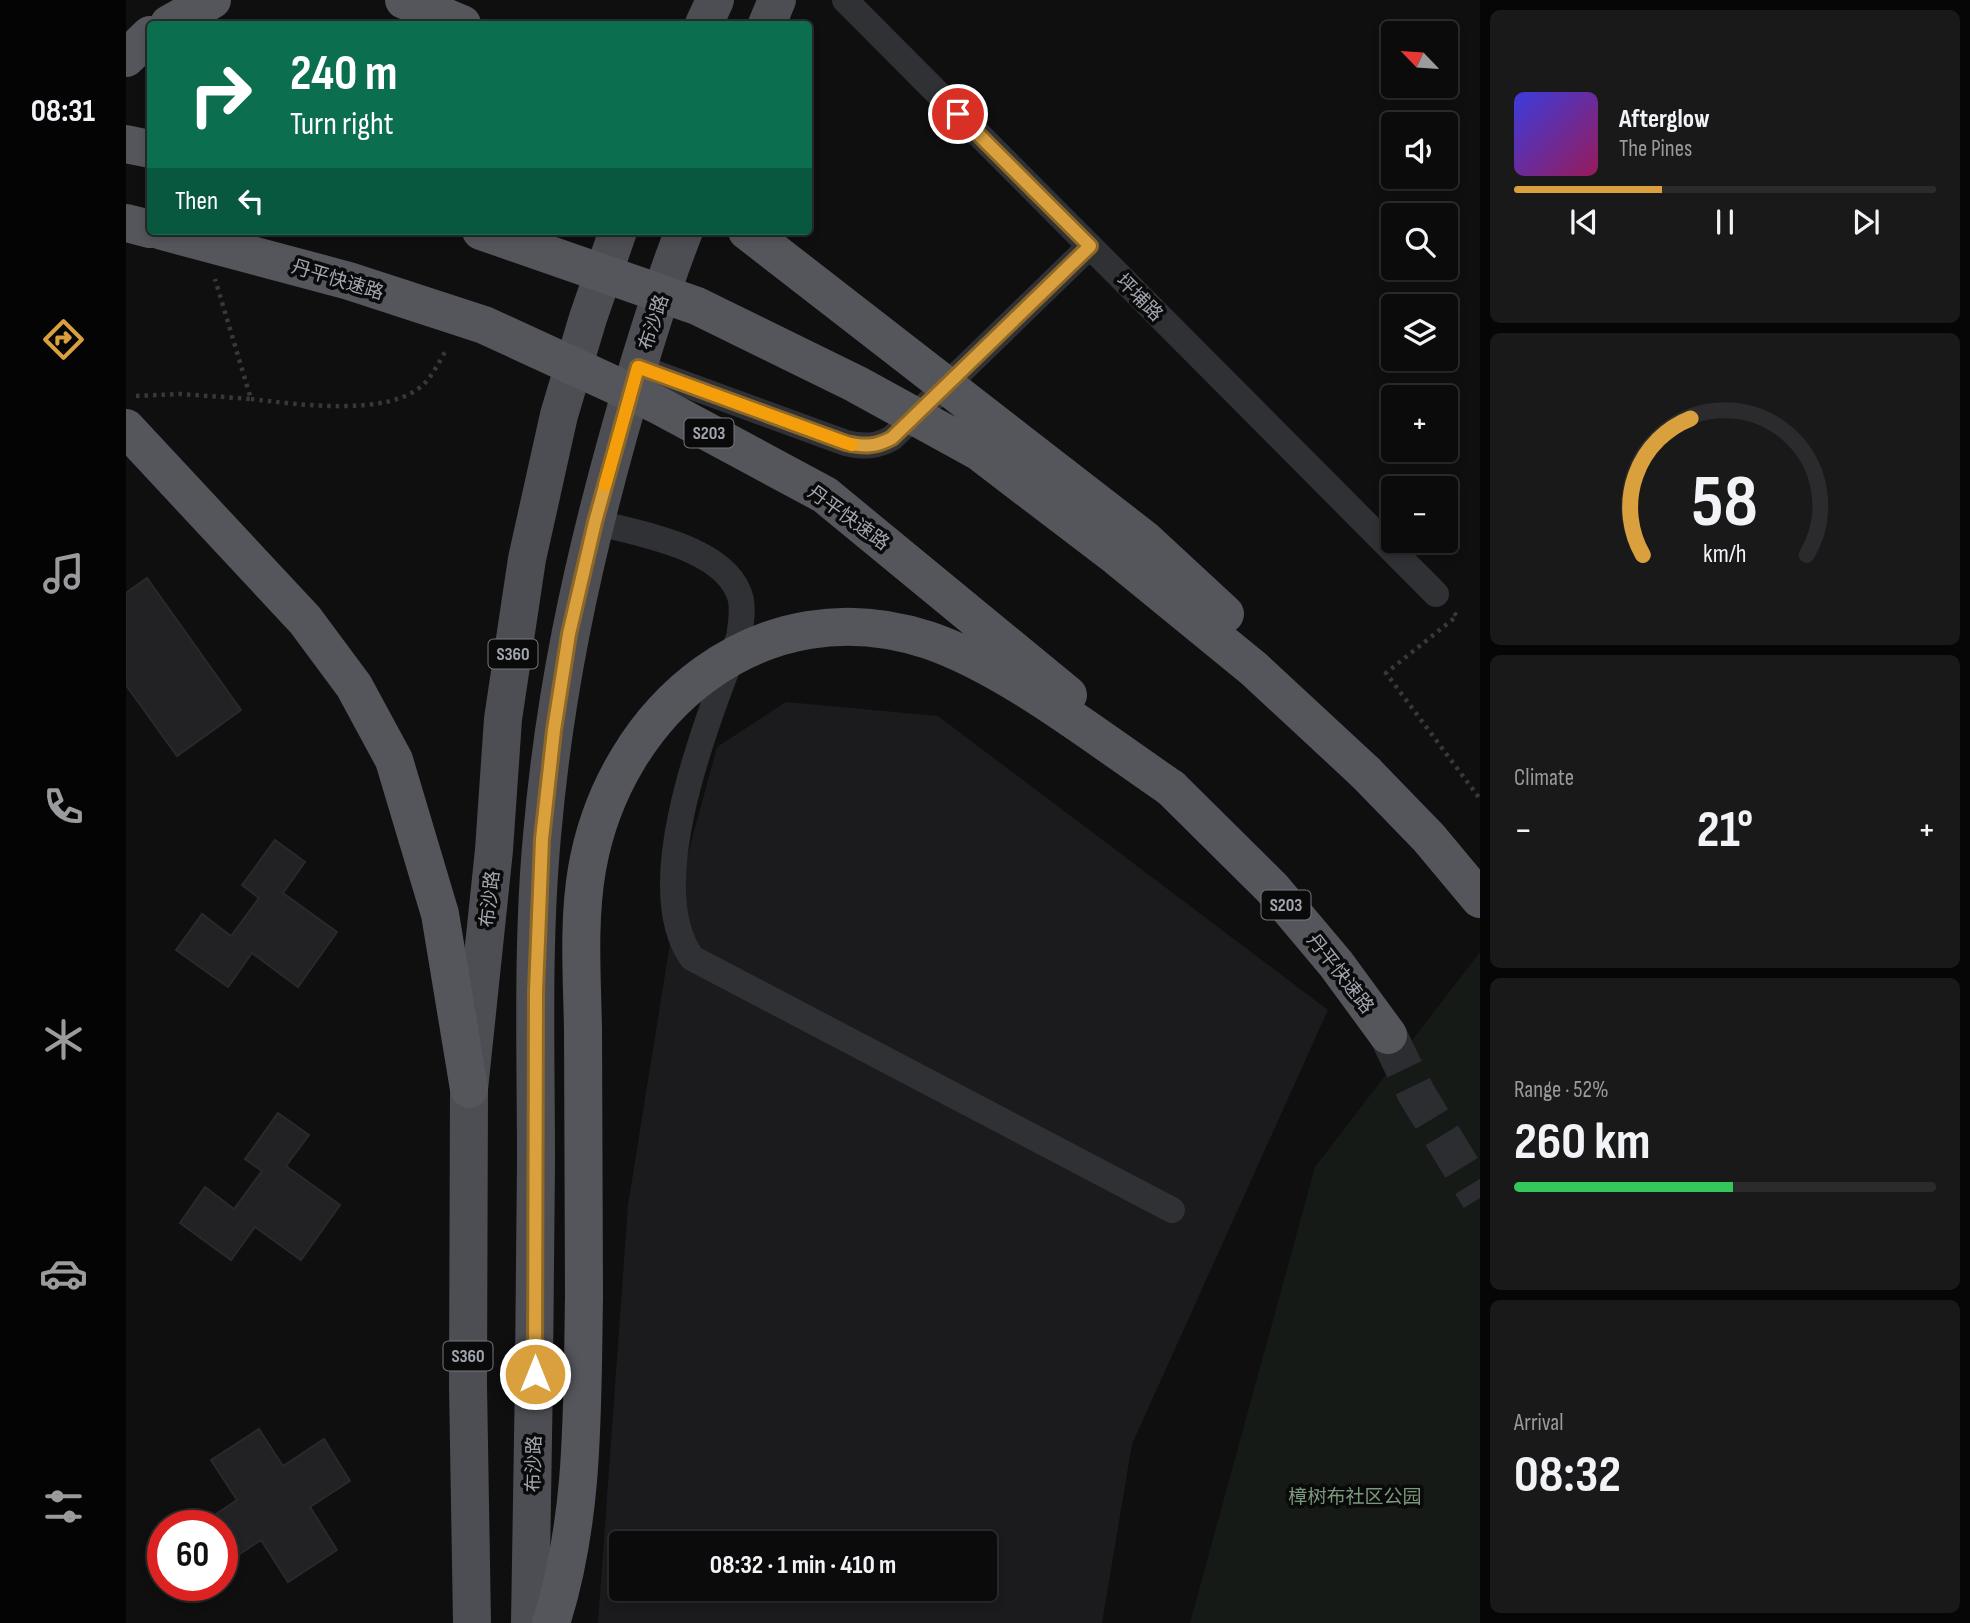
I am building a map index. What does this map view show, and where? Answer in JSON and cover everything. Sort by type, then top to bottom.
[{"type":"highway","points":[[174,21],[212,0]]},
{"type":"highway","points":[[404,0],[455,21]]},
{"type":"highway","points":[[126,58],[147,38]]},
{"type":"highway","points":[[126,144],[147,148]]},
{"type":"highway","points":[[126,223],[147,228]]},
{"type":"highway","name":"丹平快速路","points":[[177,235],[349,281],[484,325],[658,405],[825,495],[1042,672],[1171,788],[1272,888],[1336,964],[1388,1035]]},
{"type":"highway","points":[[493,235],[697,306],[856,384],[978,451],[1117,557],[1254,669],[1366,773],[1429,838],[1480,899]]},
{"type":"highway","points":[[752,235],[1144,539],[1266,652],[1366,773]]},
{"type":"highway","points":[[126,428],[305,620],[354,686],[394,760],[440,914],[468,1089]]},
{"type":"highway","points":[[551,1623],[576,1514],[584,1297],[582,940],[587,870],[600,822],[621,770],[654,722],[690,683],[744,649],[780,635],[829,628],[876,628],[928,640],[969,658],[1029,692],[1171,788]]},
{"type":"main road","points":[[705,21],[715,0]]},
{"type":"main road","points":[[767,21],[777,0]]},
{"type":"main road","name":"布沙路","points":[[472,1623],[468,1385],[468,1089],[494,850],[503,719],[527,559],[559,415],[587,318],[617,235]]},
{"type":"main road","name":"布沙路","points":[[530,1623],[535,1374],[536,991],[542,839],[554,730],[569,634],[595,522],[638,367],[683,235]]},
{"type":"street","name":"坪埔路","points":[[845,0],[1436,594]]},
{"type":"street","points":[[638,367],[846,443],[861,447],[877,446],[892,438],[1090,246]]},
{"type":"street","points":[[595,522],[696,552],[728,576],[741,598],[739,637],[685,797],[676,845],[674,921],[682,944],[692,958],[1172,1210]]},
{"type":"path","points":[[213,270],[251,399]]},
{"type":"path","points":[[126,398],[181,394],[306,405],[387,404],[424,384],[445,352]]},
{"type":"path","points":[[1436,594],[1457,616],[1386,673],[1480,799]]},
{"type":"shaded area","points":[[786,702],[938,716],[1328,1010],[1132,1444],[1102,1623],[598,1623],[628,1205],[679,887],[717,747]]},
{"type":"green space","name":"樟树布社区公园","points":[[1480,952],[1480,1623],[1190,1623],[1315,1167]]},
{"type":"building","points":[[147,578],[241,710],[177,756],[126,685],[126,593]]},
{"type":"building","points":[[275,840],[305,862],[283,893],[337,932],[298,987],[252,953],[228,987],[176,950],[202,914],[231,936],[259,898],[242,885]]},
{"type":"building","points":[[278,1113],[309,1135],[286,1166],[340,1205],[301,1260],[255,1227],[231,1260],[180,1223],[205,1187],[234,1209],[262,1171],[245,1159]]},
{"type":"building","points":[[259,1429],[283,1466],[324,1439],[350,1481],[310,1507],[337,1550],[288,1582],[261,1540],[238,1555],[238,1510],[222,1510],[237,1500],[211,1460]]},
{"type":"tunnel","points":[[1388,1035],[1416,1093],[1480,1198]]},
{"type":"slow traffic","points":[[605,485],[638,367],[852,445]]},
{"type":"route","points":[[535,1374],[536,991],[542,839],[554,730],[569,634],[595,522],[638,367],[846,443],[861,447],[877,446],[892,438],[1090,246],[958,114]]}]
